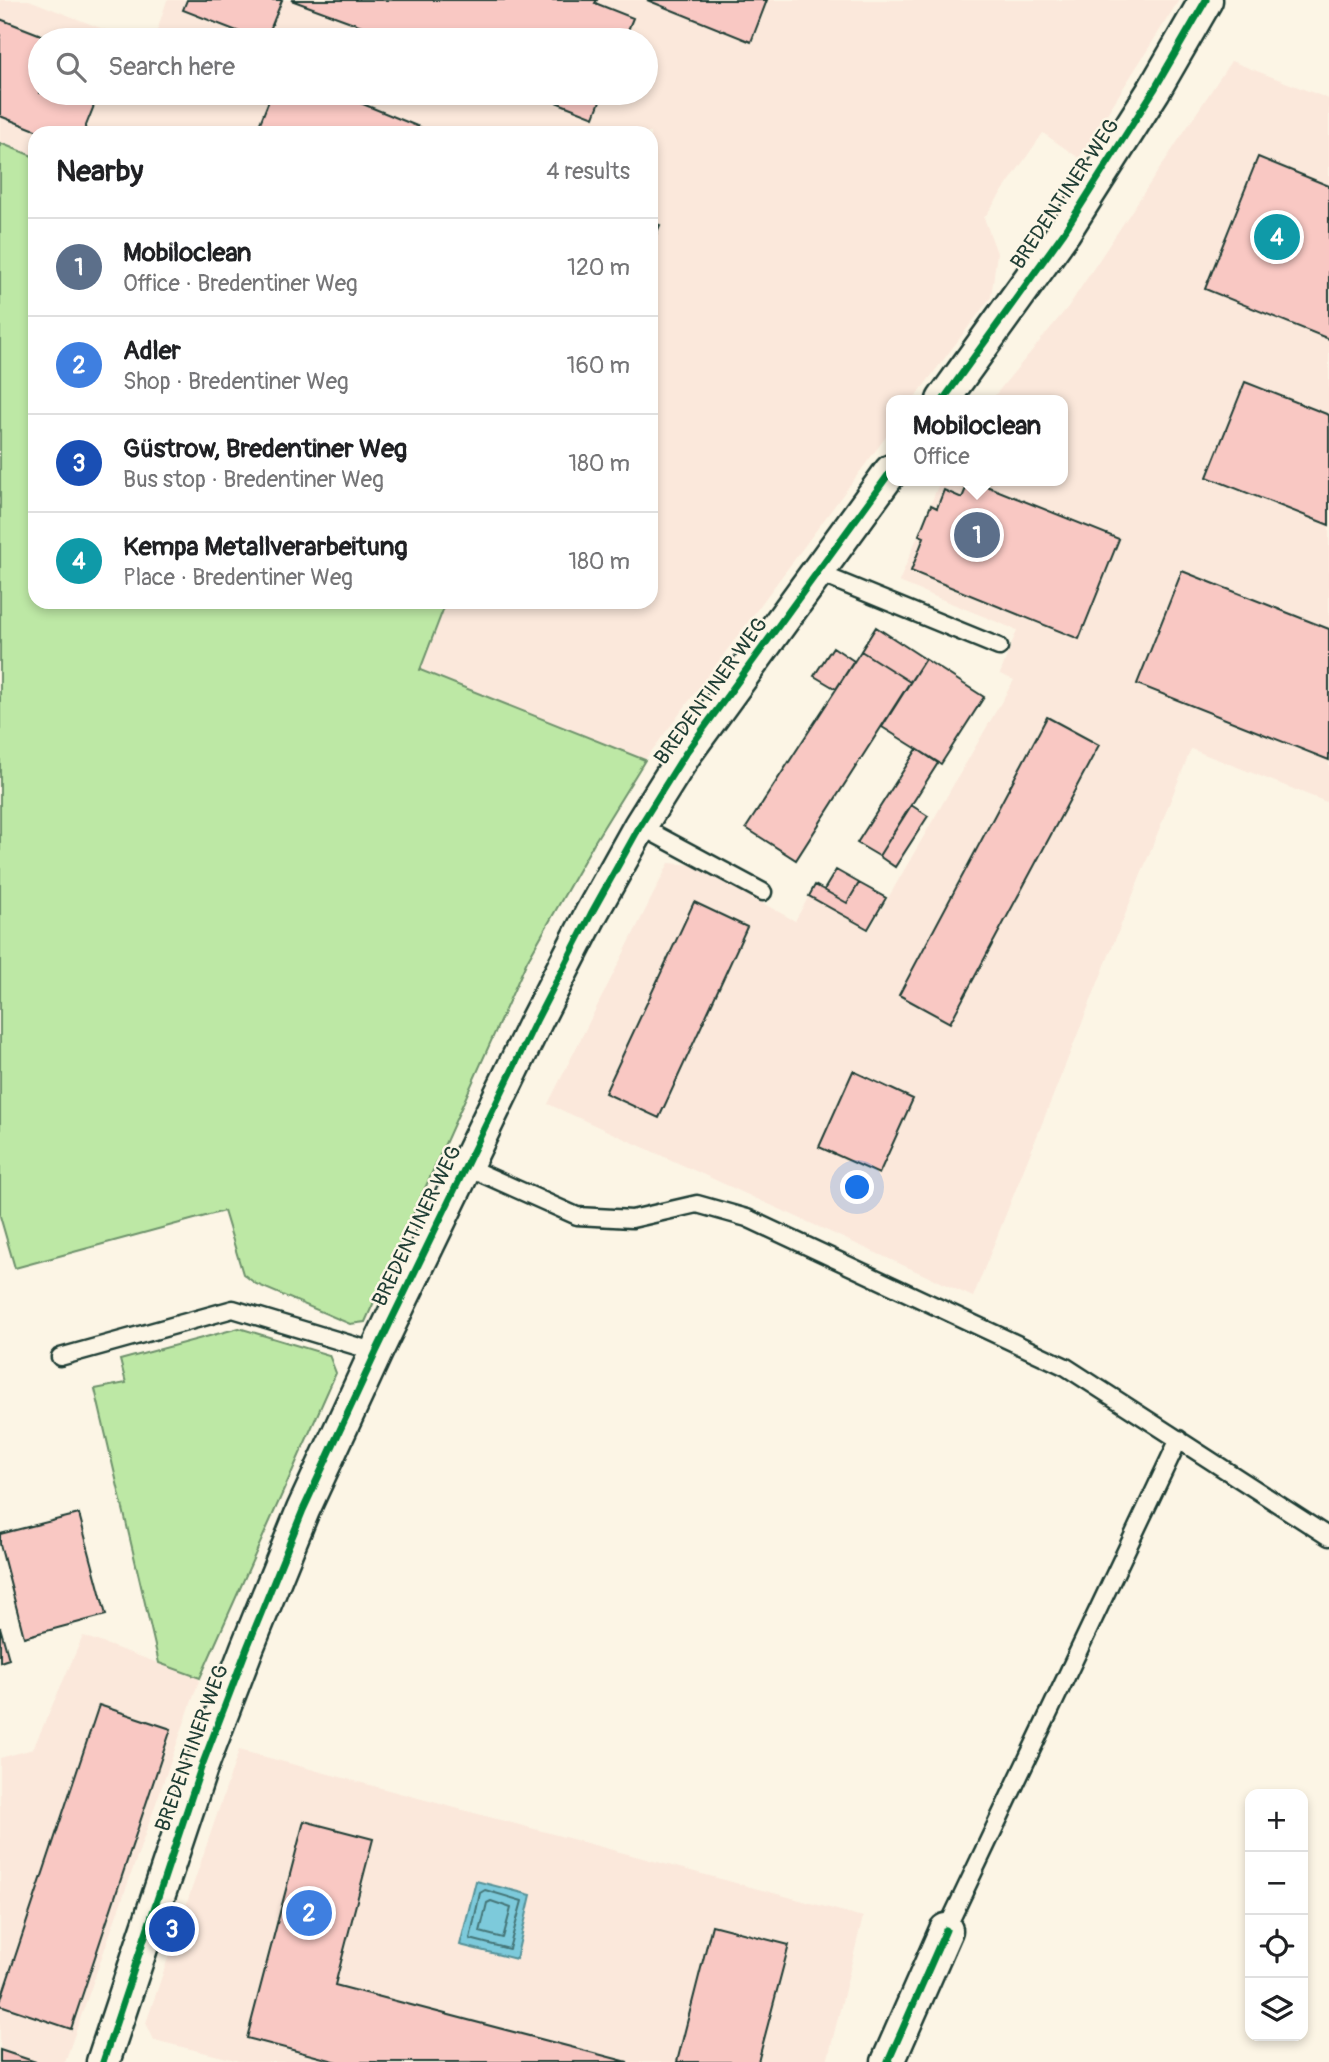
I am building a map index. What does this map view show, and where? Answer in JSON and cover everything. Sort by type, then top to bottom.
[{"type":"street","name":"BREDENTINER WEG","points":[[947,395],[1064,232],[1154,90],[1206,0]]},
{"type":"street","name":"BREDENTINER WEG","points":[[103,2062],[201,1768],[303,1510],[536,1021],[640,825],[685,754],[886,478]]},
{"type":"street","points":[[888,2062],[946,1930]]},
{"type":"lane","points":[[818,573],[999,647]]},
{"type":"lane","points":[[640,825],[762,892]]},
{"type":"lane","points":[[466,1166],[577,1216],[632,1219],[697,1204],[747,1218],[1066,1367],[1329,1537]]},
{"type":"lane","points":[[60,1357],[233,1309],[376,1352]]},
{"type":"lane","points":[[946,1930],[1179,1439]]},
{"type":"shaded area","points":[[0,0],[29,0],[100,28],[28,28],[28,105],[658,105],[658,28],[158,28],[167,0],[1179,0],[1079,158],[1043,133],[984,218],[997,253],[991,297],[917,395],[886,395],[886,437],[645,760],[419,670],[443,609],[658,609],[658,126],[28,126],[28,154],[0,143]]},
{"type":"shaded area","points":[[1231,61],[1329,99],[1329,803],[1191,749],[973,1297],[548,1104],[669,863],[694,865],[795,921],[809,896],[869,931],[1014,680],[1000,674],[1017,630],[899,582],[938,486],[1068,486],[1068,395],[995,395],[1068,307]]},
{"type":"shaded area","points":[[83,1636],[200,1678],[65,2062],[0,2062],[0,1758],[33,1749]]},
{"type":"shaded area","points":[[239,1750],[863,1917],[827,2062],[243,2062],[154,2040],[146,2023]]},
{"type":"green space","points":[[0,143],[28,154],[28,609],[443,609],[420,670],[645,760],[595,841],[527,961],[365,1322],[350,1324],[256,1284],[243,1274],[224,1211],[15,1268],[0,1216]]},
{"type":"green space","points":[[239,1328],[329,1355],[336,1373],[200,1678],[159,1663],[95,1389],[126,1383],[120,1360]]},
{"type":"water","points":[[476,1881],[531,1895],[516,1959],[460,1945]]},
{"type":"building","points":[[187,0],[282,0],[271,28],[229,28],[183,10]]},
{"type":"building","points":[[291,0],[597,0],[595,3],[633,18],[629,28],[367,28]]},
{"type":"building","points":[[647,0],[767,0],[751,42]]},
{"type":"building","points":[[0,19],[28,30],[28,105],[94,105],[86,126],[28,127],[0,116]]},
{"type":"building","points":[[267,105],[365,105],[417,126],[259,126]]},
{"type":"building","points":[[564,105],[598,105],[594,117]]},
{"type":"building","points":[[1258,157],[1329,186],[1329,339],[1205,289]]},
{"type":"building","points":[[1245,382],[1329,415],[1329,525],[1207,477]]},
{"type":"building","points":[[967,486],[986,486],[1119,539],[1079,639],[911,571],[924,537],[919,535],[931,505],[937,508],[944,490],[962,498]]},
{"type":"building","points":[[1182,571],[1329,629],[1329,760],[1137,684]]},
{"type":"building","points":[[876,627],[925,659],[910,682],[861,651]]},
{"type":"building","points":[[833,647],[854,661],[836,689],[814,676]]},
{"type":"building","points":[[861,651],[910,682],[796,860],[746,828]]},
{"type":"building","points":[[925,659],[984,697],[941,764],[882,727]]},
{"type":"building","points":[[1047,717],[1099,745],[950,1023],[899,995]]},
{"type":"building","points":[[917,749],[938,763],[879,856],[857,843]]},
{"type":"building","points":[[911,805],[928,816],[895,867],[879,856]]},
{"type":"building","points":[[836,870],[859,883],[847,903],[824,890]]},
{"type":"building","points":[[859,883],[886,898],[868,929],[809,896],[815,885],[847,903]]},
{"type":"building","points":[[694,902],[747,927],[659,1118],[605,1093]]},
{"type":"building","points":[[853,1071],[913,1099],[879,1174],[819,1147]]},
{"type":"building","points":[[79,1514],[106,1615],[24,1637],[0,1544],[0,1534]]},
{"type":"building","points":[[0,1627],[9,1659],[0,1662]]},
{"type":"building","points":[[99,1705],[171,1729],[71,2029],[0,2005],[0,2002]]},
{"type":"building","points":[[304,1821],[373,1839],[335,1985],[628,2062],[338,2062],[247,2038]]},
{"type":"building","points":[[712,1925],[789,1945],[758,2062],[677,2062]]},
{"type":"building","points":[[0,2050],[36,2062],[0,2062]]},
{"type":"cycle path","points":[[947,395],[1064,232],[1154,90],[1206,0]]},
{"type":"cycle path","points":[[103,2062],[201,1768],[303,1510],[536,1021],[640,826],[685,754],[886,478]]},
{"type":"cycle path","points":[[888,2062],[946,1930]]},
{"type":"place","name":"Kempa Metallverarbeitung","points":[[1277,237]]},
{"type":"place","name":"Mobiloclean","points":[[977,535]]},
{"type":"place","name":"Adler","points":[[309,1913]]},
{"type":"place","name":"Güstrow, Bredentiner Weg","points":[[172,1929]]}]
